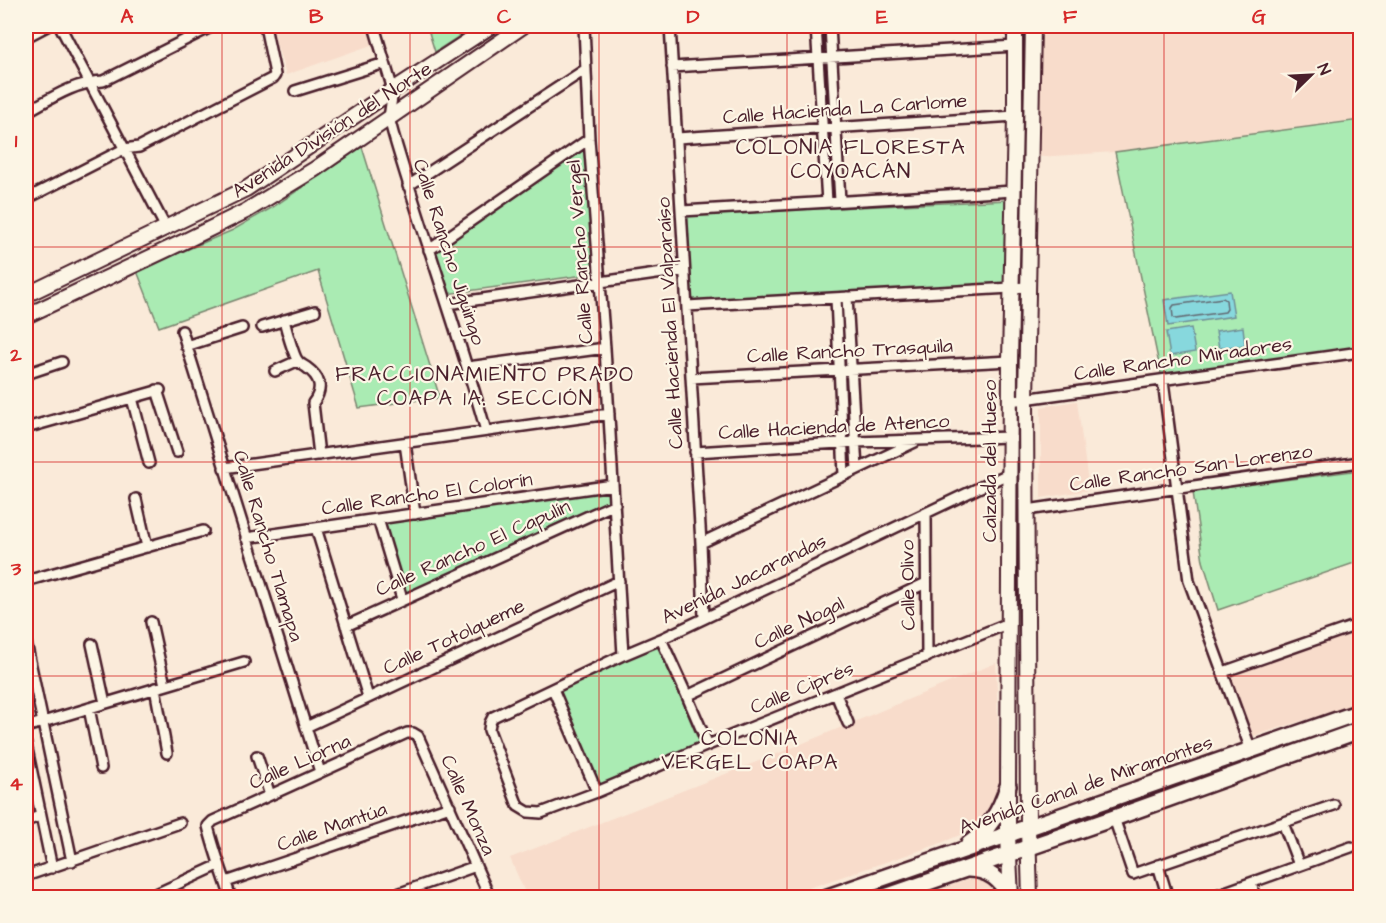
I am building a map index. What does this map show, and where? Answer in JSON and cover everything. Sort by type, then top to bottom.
[{"type":"main road","name":"Avenida División del Norte","points":[[26,295],[238,193],[491,26]]},
{"type":"main road","name":"Avenida División del Norte","points":[[26,316],[246,211],[315,169],[523,26]]},
{"type":"main road","name":"Calzada del Hueso","points":[[1011,897],[1008,854],[1008,786],[1010,361],[1016,116],[1015,26]]},
{"type":"main road","name":"Calzada del Hueso","points":[[1029,897],[1026,399],[1033,26]]},
{"type":"main road","points":[[238,193],[235,198],[236,204],[240,209],[246,211]]},
{"type":"main road","points":[[220,202],[229,206],[230,218]]},
{"type":"main road","points":[[58,280],[55,285],[56,291],[60,296],[66,297]]},
{"type":"main road","points":[[41,288],[51,294],[49,305]]},
{"type":"main road","name":"Avenida Canal de Miramontes","points":[[825,897],[1360,712]]},
{"type":"main road","name":"Avenida Canal de Miramontes","points":[[882,897],[1114,818],[1360,730]]},
{"type":"main road","points":[[948,855],[966,846],[988,826],[1000,807],[1008,786]]},
{"type":"main road","points":[[962,870],[980,870],[993,876],[1011,897]]},
{"type":"street","points":[[26,37],[47,26]]},
{"type":"street","points":[[60,26],[166,228]]},
{"type":"street","points":[[26,112],[90,81],[103,81],[213,26]]},
{"type":"street","points":[[26,199],[124,150],[139,147],[275,75],[265,26]]},
{"type":"street","points":[[374,26],[393,90],[389,118]]},
{"type":"street","name":"Calle Rancho Vergel","points":[[584,26],[589,138],[601,281],[623,655]]},
{"type":"street","name":"Calle Hacienda El Valparaíso","points":[[670,26],[704,618]]},
{"type":"street","points":[[816,26],[827,202]]},
{"type":"street","points":[[830,26],[840,201]]},
{"type":"street","points":[[672,67],[1015,46]]},
{"type":"street","points":[[295,91],[385,63]]},
{"type":"street","points":[[408,186],[585,69]]},
{"type":"street","name":"Calle Hacienda La Carlome","points":[[677,138],[1016,116]]},
{"type":"street","name":"Calle Rancho Jiguingo","points":[[389,118],[408,186],[468,367],[486,431]]},
{"type":"street","points":[[429,250],[589,138]]},
{"type":"street","points":[[682,211],[1014,191]]},
{"type":"street","points":[[447,304],[684,270]]},
{"type":"street","points":[[687,306],[1029,287]]},
{"type":"street","points":[[847,297],[857,469]]},
{"type":"street","points":[[836,298],[844,474]]},
{"type":"street","points":[[262,327],[315,311]]},
{"type":"street","points":[[284,320],[297,361],[314,373],[320,388],[313,403],[319,455]]},
{"type":"street","points":[[186,346],[242,328]]},
{"type":"street","name":"Calle Rancho Tlamapa","points":[[182,331],[320,772]]},
{"type":"street","points":[[468,367],[605,348]]},
{"type":"street","name":"Calle Rancho Miradores","points":[[1010,401],[1360,352]]},
{"type":"street","points":[[275,371],[297,361]]},
{"type":"street","name":"Calle Rancho Trasquila","points":[[692,378],[1010,361]]},
{"type":"street","points":[[26,374],[62,362]]},
{"type":"street","points":[[1163,381],[1190,581],[1251,750]]},
{"type":"street","points":[[26,428],[159,390],[177,452]]},
{"type":"street","points":[[132,398],[148,463]]},
{"type":"street","points":[[224,468],[609,414]]},
{"type":"street","name":"Calle Hacienda de Atenco","points":[[695,452],[842,442],[1011,437]]},
{"type":"street","points":[[701,543],[920,440]]},
{"type":"street","points":[[405,443],[415,514]]},
{"type":"street","name":"Calle Rancho San Lorenzo","points":[[1027,510],[1360,462]]},
{"type":"street","name":"Avenida Jacarandas","points":[[541,813],[528,812],[518,807],[489,730],[493,717],[1010,473]]},
{"type":"street","name":"Calle Rancho El Colorín","points":[[246,538],[613,485]]},
{"type":"street","points":[[136,499],[147,547]]},
{"type":"street","name":"Calle Rancho El Capulín","points":[[346,626],[615,504]]},
{"type":"street","name":"Calle Olivo","points":[[926,513],[927,657]]},
{"type":"street","points":[[378,519],[402,599]]},
{"type":"street","points":[[316,528],[368,697]]},
{"type":"street","points":[[26,581],[203,531]]},
{"type":"street","name":"Calle Totolqueme","points":[[306,727],[619,581]]},
{"type":"street","name":"Calle Nogal","points":[[687,696],[926,583]]},
{"type":"street","points":[[151,622],[165,685]]},
{"type":"street","name":"Calle Ciprés","points":[[541,813],[1009,623]]},
{"type":"street","points":[[1223,672],[1360,624]]},
{"type":"street","points":[[661,639],[708,746]]},
{"type":"street","points":[[26,642],[72,861]]},
{"type":"street","points":[[92,644],[105,703]]},
{"type":"street","points":[[26,727],[244,662]]},
{"type":"street","points":[[154,688],[167,753]]},
{"type":"street","points":[[553,689],[597,792]]},
{"type":"street","points":[[836,694],[848,723]]},
{"type":"street","points":[[89,708],[101,768]]},
{"type":"street","name":"Calle Liorna","points":[[219,865],[208,826],[213,821],[408,733]]},
{"type":"street","name":"Calle Monza","points":[[408,733],[417,736],[490,897]]},
{"type":"street","points":[[26,744],[52,868]]},
{"type":"street","points":[[257,756],[270,795]]},
{"type":"street","points":[[1114,818],[1133,874],[1334,805]]},
{"type":"street","name":"Calle Mantúa","points":[[226,882],[450,806]]},
{"type":"street","points":[[26,821],[40,816]]},
{"type":"street","points":[[26,876],[180,823]]},
{"type":"street","points":[[1282,823],[1299,865]]},
{"type":"street","points":[[1208,897],[1351,847]]},
{"type":"street","points":[[147,897],[219,865],[231,897]]},
{"type":"street","points":[[386,897],[476,866]]},
{"type":"street","points":[[1158,866],[1168,897]]},
{"type":"street","points":[[1251,883],[1255,897]]},
{"type":"shaded area","points":[[271,26],[368,26],[374,44],[286,75]]},
{"type":"shaded area","points":[[1041,26],[1360,26],[1360,120],[1115,152],[1038,157]]},
{"type":"shaded area","points":[[1077,401],[1089,490],[1041,498],[1041,407]]},
{"type":"shaded area","points":[[1360,622],[1360,703],[1247,738],[1222,668]]},
{"type":"shaded area","points":[[996,663],[1000,789],[995,806],[979,827],[936,845],[779,898],[527,897],[510,858],[777,754]]},
{"type":"shaded area","points":[[978,876],[995,882],[1005,898],[915,898]]},
{"type":"green space","points":[[427,26],[475,26],[435,52]]},
{"type":"green space","points":[[1360,120],[1360,350],[1162,379],[1115,152]]},
{"type":"green space","points":[[586,144],[599,273],[446,294],[434,251]]},
{"type":"green space","points":[[362,147],[440,398],[359,408],[318,271],[159,327],[137,271],[233,230],[273,207]]},
{"type":"green space","points":[[1009,200],[1006,287],[690,302],[685,215]]},
{"type":"green space","points":[[1360,470],[1360,561],[1218,610],[1203,561],[1193,492]]},
{"type":"green space","points":[[609,487],[611,505],[404,596],[380,520]]},
{"type":"green space","points":[[658,641],[700,744],[600,786],[557,688]]},
{"type":"water","points":[[1230,291],[1234,316],[1168,326],[1164,300]]},
{"type":"water","points":[[1243,327],[1245,345],[1219,348],[1216,331]]},
{"type":"water","points":[[1191,328],[1195,352],[1170,356],[1166,332]]},
{"type":"district","name":"COLONIA FLORESTA COYOACÁN","points":[[851,159]]},
{"type":"district","name":"FRACCIONAMIENTO PRADO COAPA 1A. SECCIÓN","points":[[485,386]]},
{"type":"district","name":"COLONIA VERGEL COAPA","points":[[750,750]]}]
